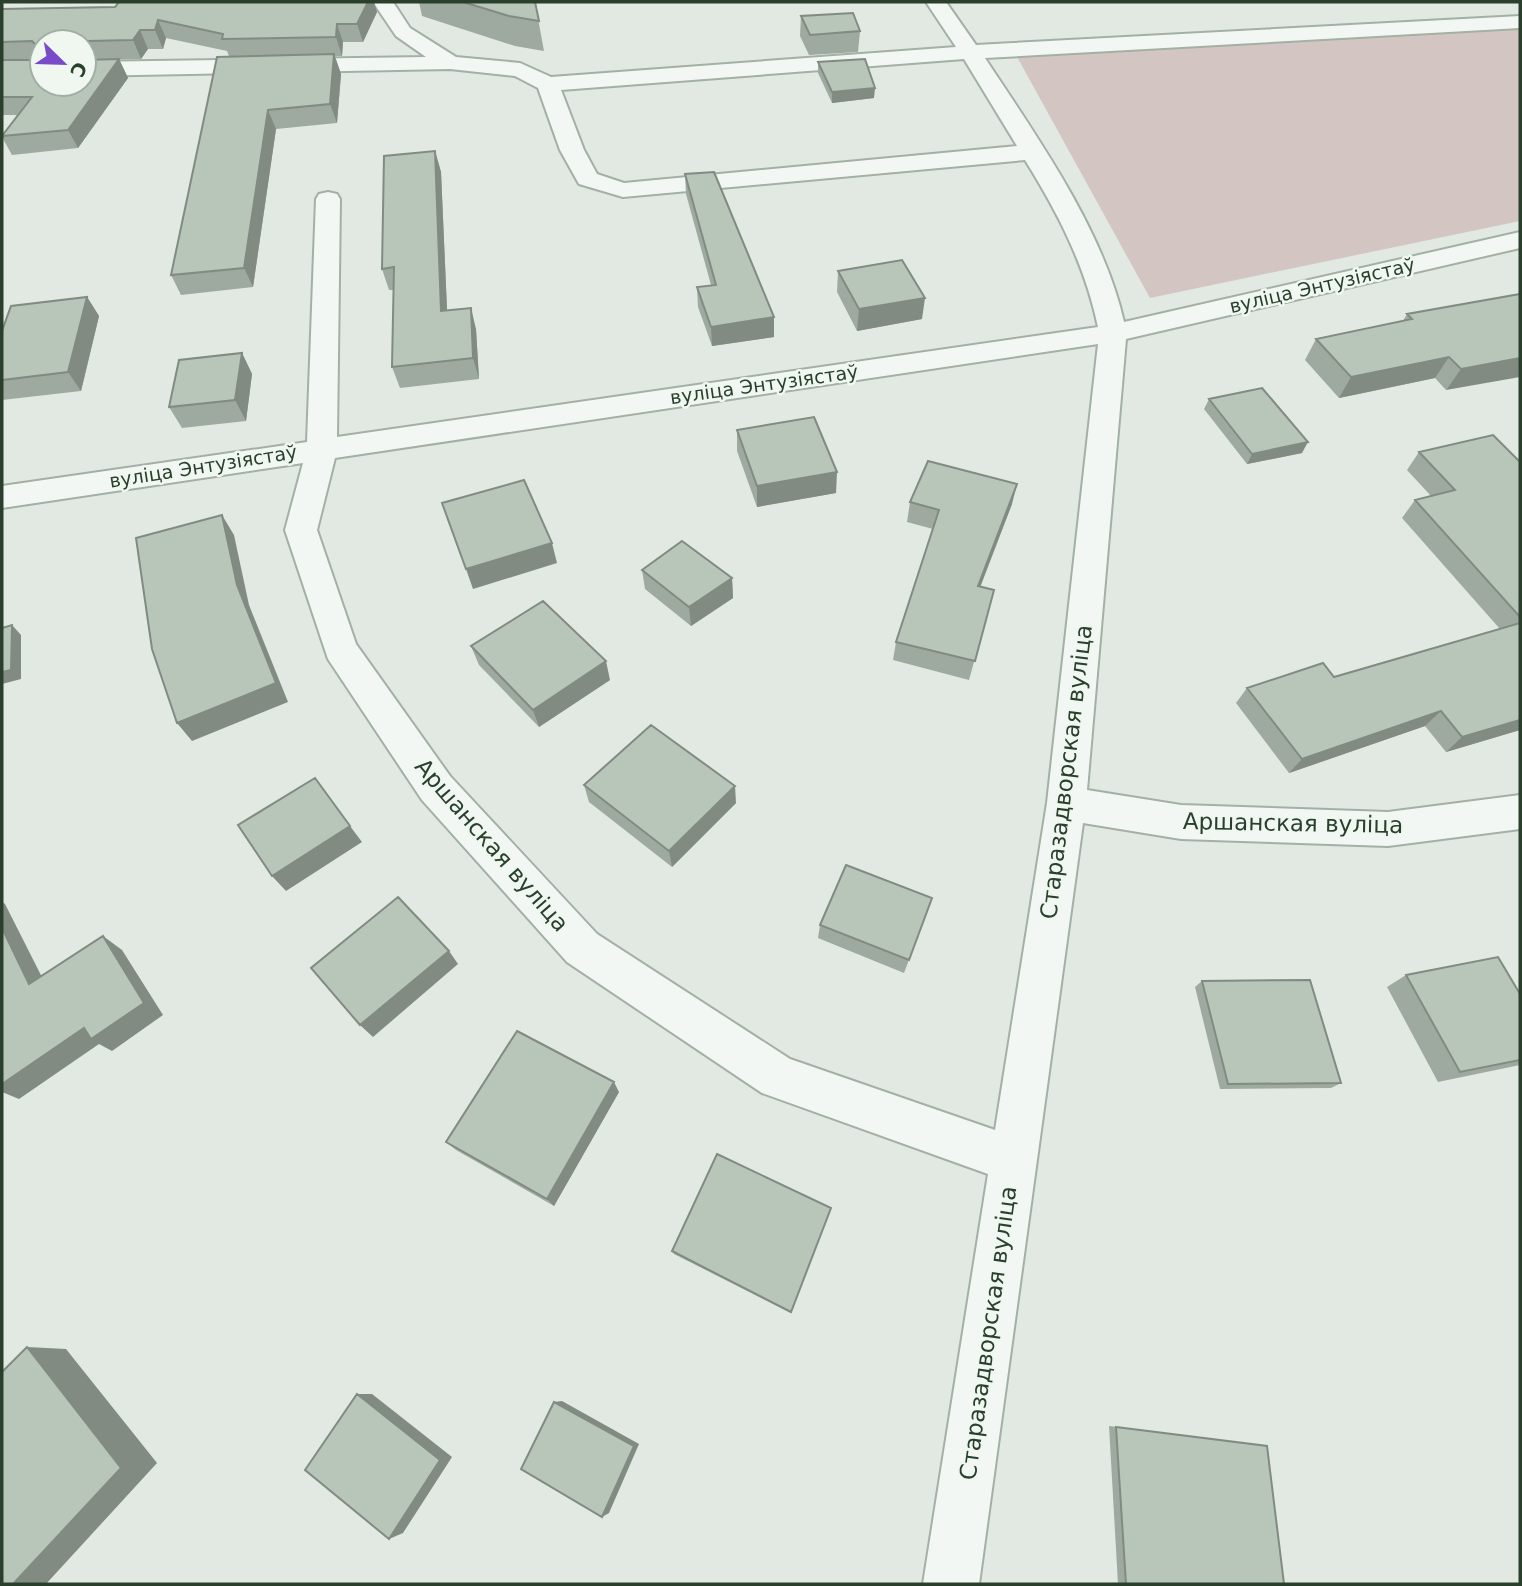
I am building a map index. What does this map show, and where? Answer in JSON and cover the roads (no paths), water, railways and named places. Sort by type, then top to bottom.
[{"type":"street","points":[[383,2],[403,32],[450,63]]},
{"type":"street","name":"Старазадворская вуліца","points":[[936,2],[972,52],[1076,223],[1094,259],[1107,299],[1113,333],[1066,803],[951,1584]]},
{"type":"street","points":[[98,69],[450,63],[520,70],[548,84],[972,52],[1520,22]]},
{"type":"street","points":[[548,84],[572,150],[588,179],[623,190],[1033,152]]},
{"type":"street","name":"Аршанская вуліца","points":[[328,199],[322,448],[302,530],[340,649],[436,788],[582,948],[778,1077],[1014,1160]]},
{"type":"street","name":"вуліца Энтузіястаў","points":[[2,497],[1113,333],[1520,240]]},
{"type":"street","name":"Аршанская вуліца","points":[[1066,803],[1181,822],[1388,829],[1520,812]]}]
